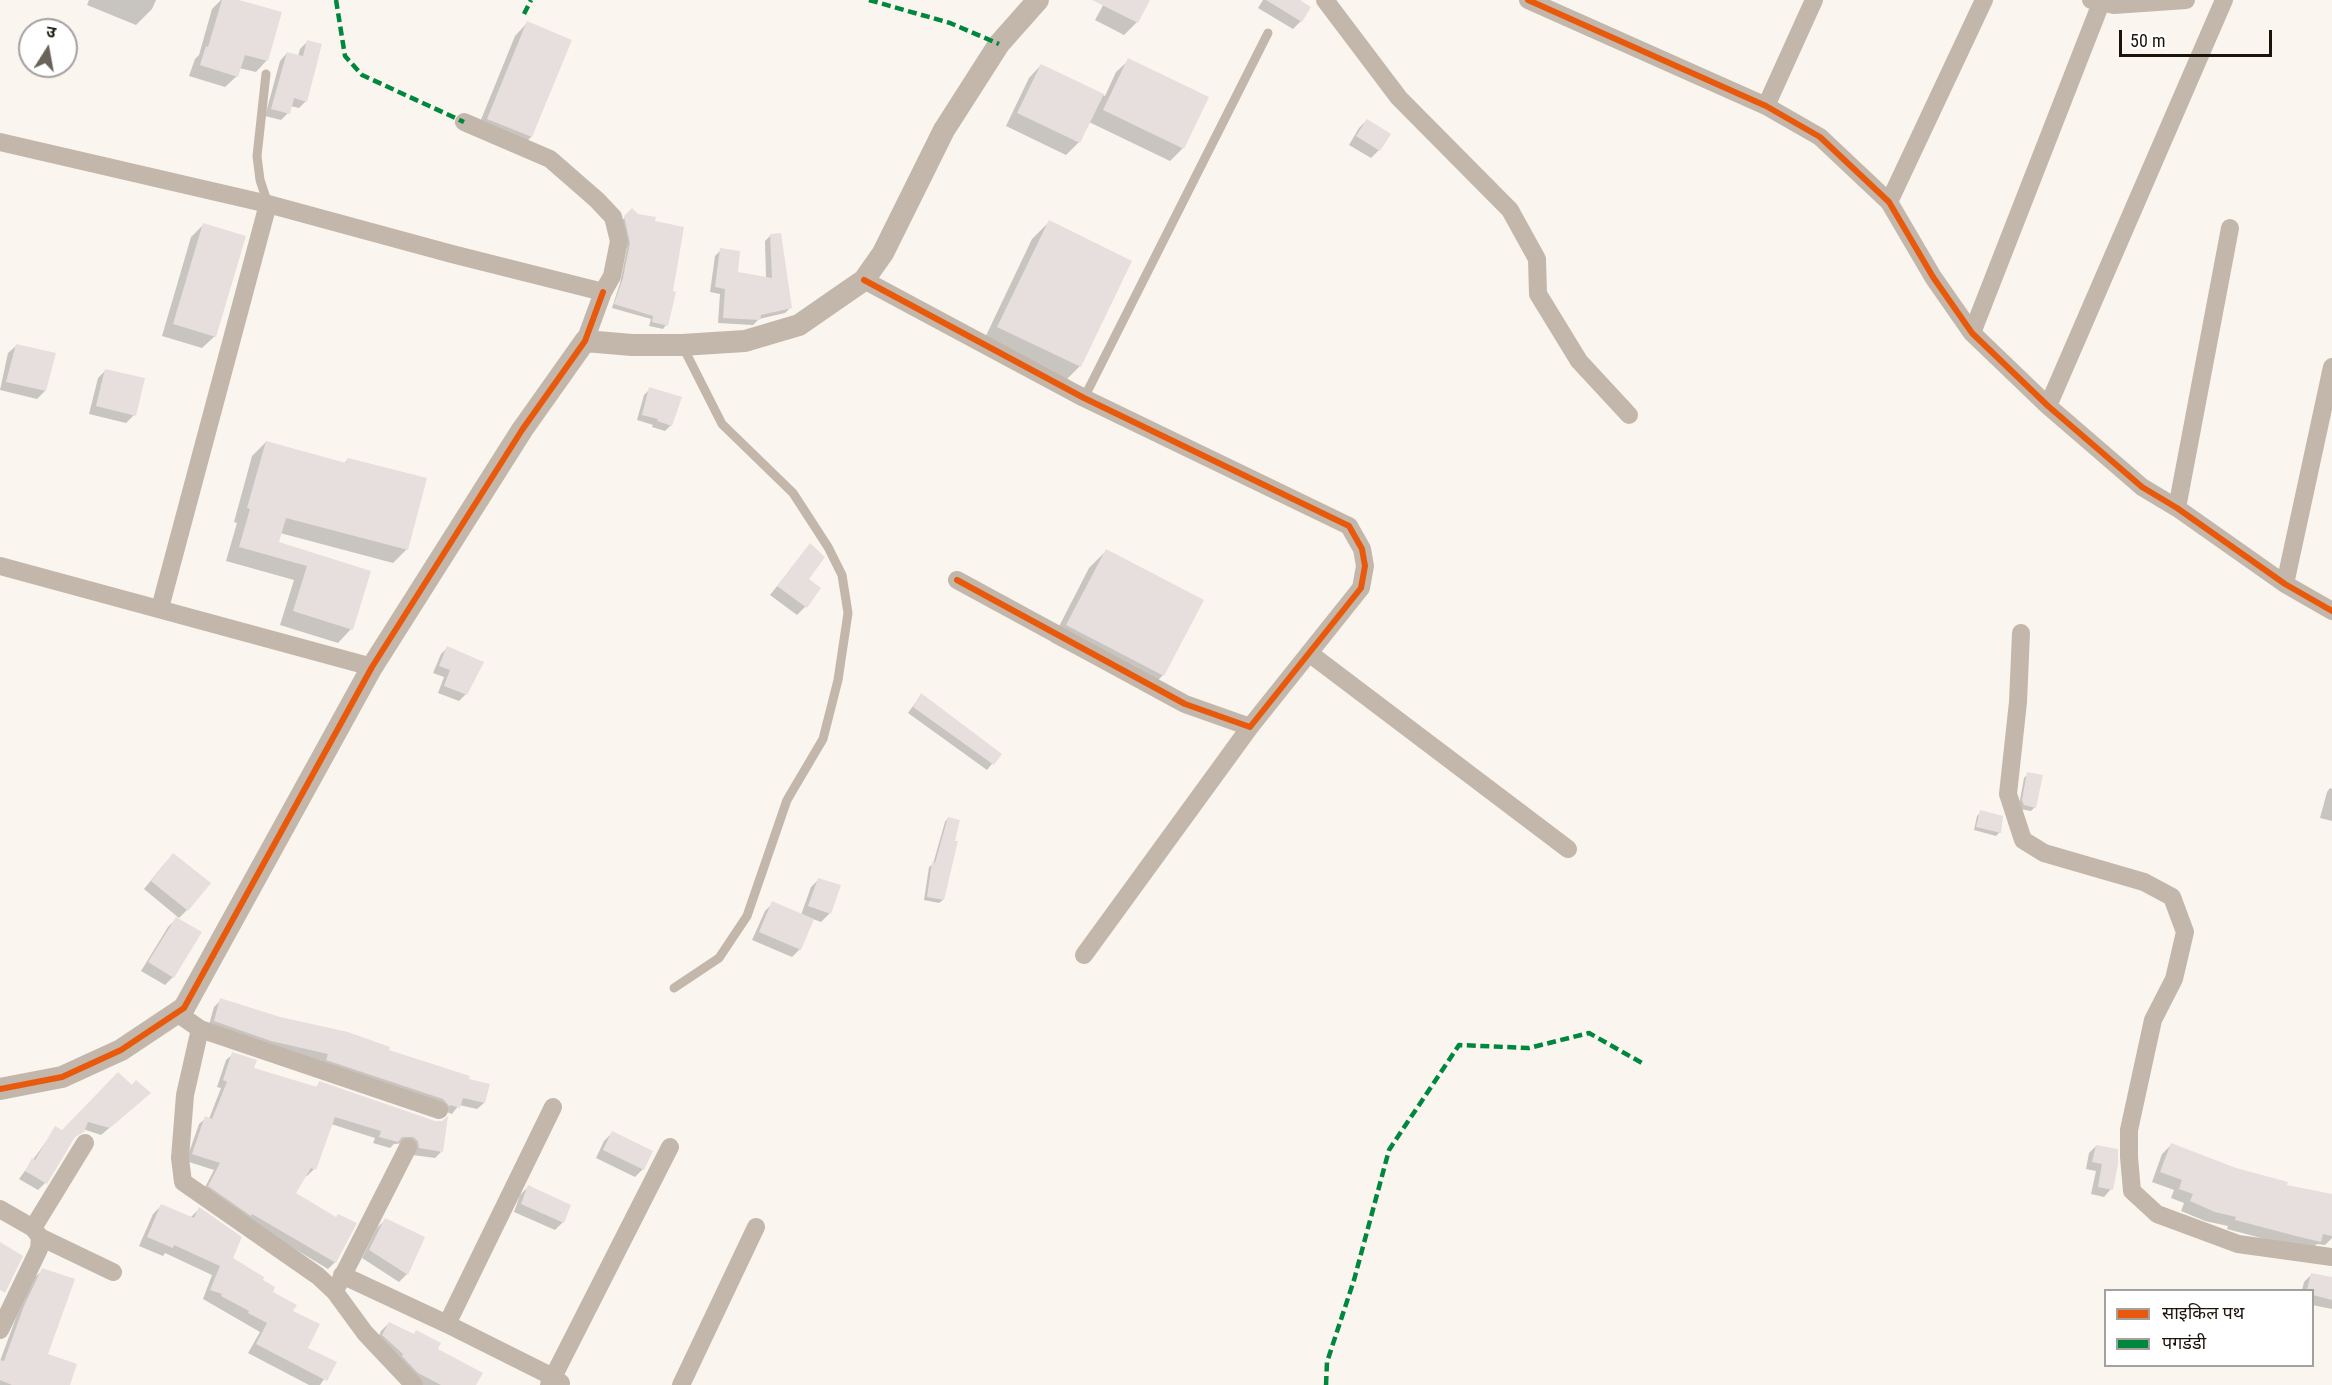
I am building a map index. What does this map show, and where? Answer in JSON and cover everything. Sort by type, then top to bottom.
[{"type":"street","points":[[585,341],[632,345],[682,345],[745,341],[799,325],[864,280],[884,253],[944,130],[999,44],[1038,0]]},
{"type":"street","points":[[1325,0],[1399,98],[1510,210],[1537,259],[1538,294],[1579,361],[1629,415]]},
{"type":"street","points":[[1528,0],[1766,106],[1821,137],[1889,202],[1933,278],[1972,333],[2048,406],[2142,487],[2177,508],[2285,584],[2332,611]]},
{"type":"street","points":[[1766,106],[1814,0]]},
{"type":"street","points":[[1889,202],[1984,0]]},
{"type":"street","points":[[1972,333],[2096,2],[2114,5],[2186,0]]},
{"type":"street","points":[[2048,406],[2224,0]]},
{"type":"street","points":[[0,1089],[62,1077],[122,1050],[184,1008],[372,667],[522,430],[585,341],[603,292],[612,276],[619,241],[613,217],[550,159],[464,122]]},
{"type":"street","points":[[0,142],[268,204],[603,292]]},
{"type":"street","points":[[160,608],[268,204]]},
{"type":"street","points":[[2177,508],[2230,228]]},
{"type":"street","points":[[864,280],[1084,398],[1349,526],[1362,549],[1365,566],[1361,588],[1250,727],[1083,955]]},
{"type":"street","points":[[2285,584],[2332,368]]},
{"type":"street","points":[[0,566],[372,667]]},
{"type":"street","points":[[957,580],[1185,704],[1250,727]]},
{"type":"street","points":[[2021,633],[2018,702],[2008,794],[2023,840],[2044,853],[2144,882],[2172,897],[2185,932],[2174,980],[2153,1020],[2129,1130],[2128,1157],[2132,1191],[2157,1214],[2238,1244],[2332,1257]]},
{"type":"street","points":[[1309,653],[1568,849]]},
{"type":"street","points":[[177,1013],[200,1029],[439,1110]]},
{"type":"street","points":[[200,1029],[185,1095],[180,1158],[183,1182],[300,1264],[335,1292],[365,1334],[414,1385]]},
{"type":"street","points":[[447,1324],[554,1107]]},
{"type":"street","points":[[0,1330],[39,1249],[36,1233],[85,1143]]},
{"type":"street","points":[[335,1292],[408,1147]]},
{"type":"street","points":[[342,1275],[447,1324],[555,1382],[670,1147]]},
{"type":"street","points":[[0,1209],[36,1233],[113,1272]]},
{"type":"street","points":[[681,1385],[756,1227]]},
{"type":"lane","points":[[1084,398],[1268,33]]},
{"type":"lane","points":[[266,74],[257,156],[260,180],[268,204]]},
{"type":"lane","points":[[674,988],[718,958],[747,916],[787,800],[823,739],[838,680],[848,613],[842,575],[828,546],[793,493],[722,424],[682,345]]},
{"type":"building","points":[[222,0],[239,0],[282,12],[268,61],[245,55],[238,77],[200,65],[206,46],[208,47]]},
{"type":"building","points":[[1092,0],[1150,0],[1138,23]]},
{"type":"building","points":[[1266,0],[1300,0],[1311,7],[1302,22]]},
{"type":"building","points":[[527,21],[572,40],[532,137],[487,119]]},
{"type":"building","points":[[307,40],[322,44],[307,102],[294,98],[290,114],[271,109],[287,52],[303,56]]},
{"type":"building","points":[[1128,58],[1209,97],[1184,149],[1103,110]]},
{"type":"building","points":[[1041,64],[1104,94],[1080,143],[1017,113]]},
{"type":"building","points":[[1367,119],[1391,134],[1380,151],[1356,136]]},
{"type":"building","points":[[632,208],[638,214],[656,217],[655,221],[684,227],[673,291],[676,292],[668,326],[652,322],[653,316],[614,304],[623,278],[630,243],[624,216]]},
{"type":"building","points":[[1049,220],[1132,261],[1081,367],[997,327]]},
{"type":"building","points":[[203,223],[246,236],[216,337],[173,324]]},
{"type":"building","points":[[781,233],[792,308],[761,315],[760,320],[723,318],[725,289],[715,287],[720,248],[740,251],[738,272],[772,278],[770,234]]},
{"type":"building","points":[[16,344],[56,353],[46,391],[6,382]]},
{"type":"building","points":[[105,369],[145,378],[136,416],[96,406]]},
{"type":"building","points":[[649,387],[682,397],[672,426],[642,415]]},
{"type":"building","points":[[266,441],[346,463],[348,458],[427,478],[408,550],[286,518],[279,542],[371,571],[353,630],[293,611],[307,566],[239,547],[250,509],[247,508]]},
{"type":"building","points":[[810,543],[825,557],[809,579],[821,588],[807,608],[777,586]]},
{"type":"building","points":[[1106,549],[1204,600],[1164,676],[1066,625]]},
{"type":"building","points":[[447,646],[484,662],[467,695],[444,686],[450,670],[439,666]]},
{"type":"building","points":[[921,693],[1002,754],[994,765],[913,707]]},
{"type":"building","points":[[2027,772],[2043,775],[2036,808],[2024,805],[2022,800]]},
{"type":"building","points":[[1980,810],[2003,816],[2001,833],[1976,827]]},
{"type":"building","points":[[948,817],[960,820],[955,841],[958,841],[944,900],[927,897],[932,862],[935,863]]},
{"type":"building","points":[[173,853],[211,883],[188,911],[151,881]]},
{"type":"building","points":[[818,878],[841,885],[831,914],[808,906]]},
{"type":"building","points":[[772,901],[814,919],[801,950],[759,932]]},
{"type":"building","points":[[176,917],[202,932],[174,978],[148,962]]},
{"type":"building","points":[[220,998],[280,1017],[348,1032],[390,1047],[389,1050],[470,1076],[469,1079],[490,1084],[485,1103],[463,1098],[460,1108],[450,1105],[450,1107],[443,1099],[326,1060],[328,1054],[271,1041],[214,1021]]},
{"type":"building","points":[[232,1052],[257,1060],[254,1068],[317,1087],[319,1081],[435,1121],[442,1121],[448,1116],[443,1152],[419,1148],[418,1141],[413,1137],[402,1137],[398,1142],[379,1137],[381,1131],[335,1117],[316,1170],[311,1168],[296,1193],[336,1217],[338,1214],[357,1223],[336,1263],[252,1214],[251,1216],[208,1186],[220,1163],[192,1154],[205,1116],[212,1119],[227,1082],[223,1080]]},
{"type":"building","points":[[118,1072],[132,1085],[136,1080],[151,1093],[110,1128],[88,1122],[84,1132],[75,1137],[47,1184],[25,1171],[32,1158],[35,1160],[55,1126],[62,1130]]},
{"type":"building","points":[[612,1131],[653,1151],[644,1170],[603,1150]]},
{"type":"building","points":[[2171,1143],[2236,1168],[2288,1182],[2287,1185],[2332,1194],[2332,1236],[2323,1234],[2321,1242],[2296,1236],[2235,1220],[2236,1217],[2215,1212],[2190,1201],[2193,1194],[2179,1189],[2182,1180],[2160,1172]]},
{"type":"building","points":[[2096,1145],[2118,1149],[2118,1164],[2113,1190],[2098,1187],[2102,1164],[2092,1162]]},
{"type":"building","points":[[528,1185],[571,1205],[564,1223],[521,1204]]},
{"type":"building","points":[[161,1204],[194,1218],[199,1207],[242,1237],[233,1258],[264,1277],[263,1280],[275,1287],[273,1292],[297,1305],[293,1311],[320,1324],[308,1348],[337,1362],[327,1381],[256,1344],[267,1323],[221,1296],[222,1294],[210,1290],[220,1266],[174,1245],[173,1248],[147,1237]]},
{"type":"building","points":[[385,1218],[425,1237],[408,1275],[369,1250]]},
{"type":"building","points":[[0,1242],[23,1256],[5,1293],[0,1290]]},
{"type":"building","points":[[42,1268],[75,1279],[48,1354],[77,1364],[70,1385],[12,1385],[0,1380],[0,1360],[4,1361],[24,1306]]},
{"type":"building","points":[[2311,1273],[2332,1277],[2332,1300],[2314,1295],[2314,1289],[2307,1289]]},
{"type":"building","points":[[389,1322],[414,1334],[416,1330],[441,1343],[438,1349],[483,1373],[476,1385],[441,1385],[418,1373],[402,1356],[403,1354],[382,1335]]},
{"type":"marked path","points":[[336,0],[345,56],[362,75],[464,122]]},
{"type":"marked path","points":[[524,14],[531,0]]},
{"type":"marked path","points":[[869,0],[950,23],[999,44]]},
{"type":"marked path","points":[[1326,1385],[1327,1362],[1354,1280],[1389,1150],[1459,1045],[1529,1048],[1589,1033],[1642,1063]]},
{"type":"cycle path","points":[[1528,0],[1766,106],[1820,137],[1889,202],[1933,277],[1972,333],[2048,406],[2142,487],[2177,508],[2285,584],[2332,611]]},
{"type":"cycle path","points":[[864,280],[1084,398],[1349,526],[1362,549],[1365,566],[1361,588],[1250,727],[1185,704],[957,580]]},
{"type":"cycle path","points":[[0,1089],[62,1077],[121,1050],[184,1008],[372,667],[522,430],[585,341],[603,292]]}]
